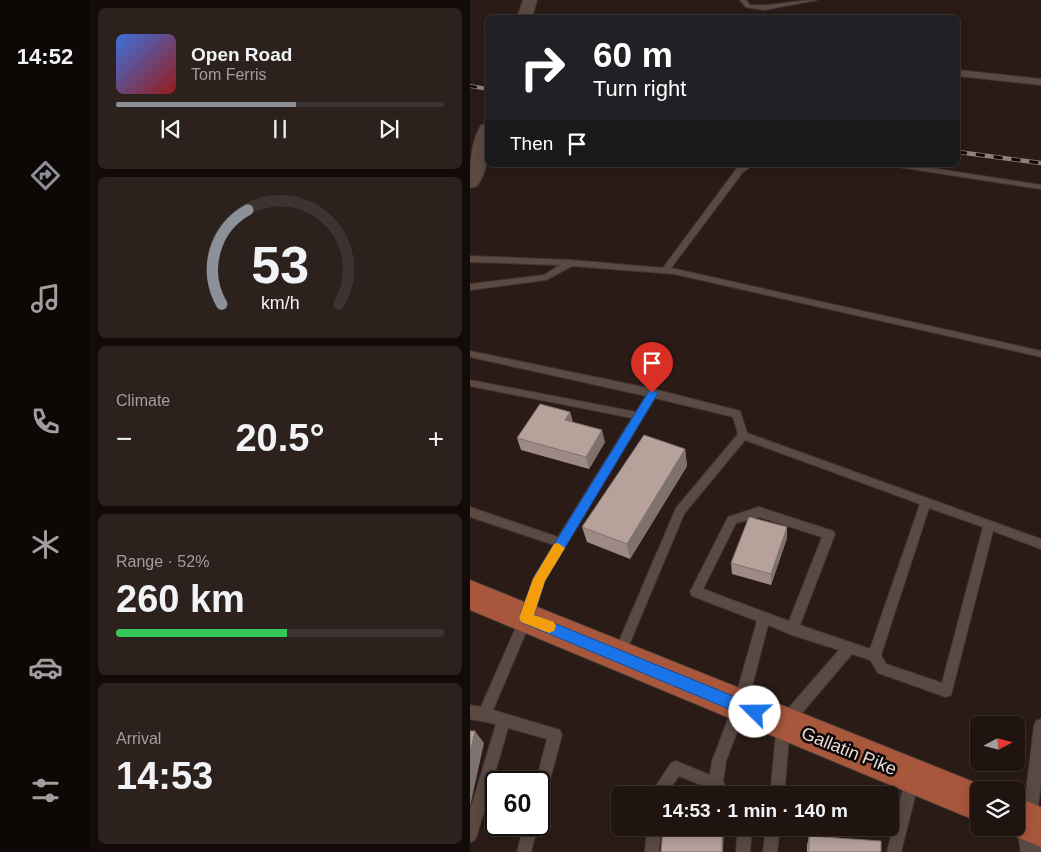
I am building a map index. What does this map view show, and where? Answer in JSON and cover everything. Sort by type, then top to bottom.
[{"type":"main road","points":[[525,15],[530,0]]},
{"type":"main road","points":[[470,182],[485,138]]},
{"type":"main road","name":"Gallatin Pike","points":[[470,595],[970,799]]},
{"type":"street","points":[[960,73],[1041,82]]},
{"type":"lane","points":[[742,0],[753,8],[811,0]]},
{"type":"lane","points":[[771,0],[776,6]]},
{"type":"lane","points":[[665,270],[740,170],[745,167]]},
{"type":"lane","points":[[911,167],[1041,187]]},
{"type":"lane","points":[[470,259],[571,263],[665,270],[1041,354]]},
{"type":"lane","points":[[470,286],[546,277],[571,263]]},
{"type":"lane","points":[[470,354],[652,393],[736,414],[743,435]]},
{"type":"lane","points":[[470,383],[639,416]]},
{"type":"lane","points":[[484,714],[526,618],[540,579],[652,393]]},
{"type":"lane","points":[[743,435],[1041,544]]},
{"type":"lane","points":[[618,656],[680,511],[743,435]]},
{"type":"lane","points":[[874,656],[926,501]]},
{"type":"lane","points":[[470,512],[561,543]]},
{"type":"lane","points":[[792,629],[829,534],[759,512],[732,520],[696,592],[792,629],[874,656],[882,669],[946,691],[990,524]]},
{"type":"lane","points":[[663,786],[676,768],[716,784],[719,761],[740,706],[764,618]]},
{"type":"lane","points":[[779,786],[784,724],[849,648]]},
{"type":"lane","points":[[470,712],[484,714],[555,735],[546,771]]},
{"type":"lane","points":[[470,835],[504,720]]},
{"type":"lane","points":[[1030,829],[1041,726]]},
{"type":"lane","points":[[894,852],[913,777]]},
{"type":"lane","points":[[524,852],[528,836]]},
{"type":"lane","points":[[652,852],[653,836]]},
{"type":"lane","points":[[743,852],[744,836]]},
{"type":"lane","points":[[770,852],[772,836]]},
{"type":"building","points":[[540,404],[570,412],[565,420],[602,430],[586,457],[517,438]]},
{"type":"building","points":[[644,435],[685,449],[627,544],[582,527]]},
{"type":"building","points":[[749,517],[787,527],[771,574],[731,563]]},
{"type":"building","points":[[470,731],[475,731],[470,753]]},
{"type":"building","points":[[662,836],[722,836],[722,852],[661,852]]},
{"type":"building","points":[[809,836],[881,841],[881,852],[809,852]]},
{"type":"railway","points":[[470,86],[485,88]]},
{"type":"railway","points":[[960,152],[1041,163]]},
{"type":"slow traffic","points":[[549,626],[526,618],[540,579],[558,548]]},
{"type":"route","points":[[652,393],[540,579],[526,618],[755,712]]}]
